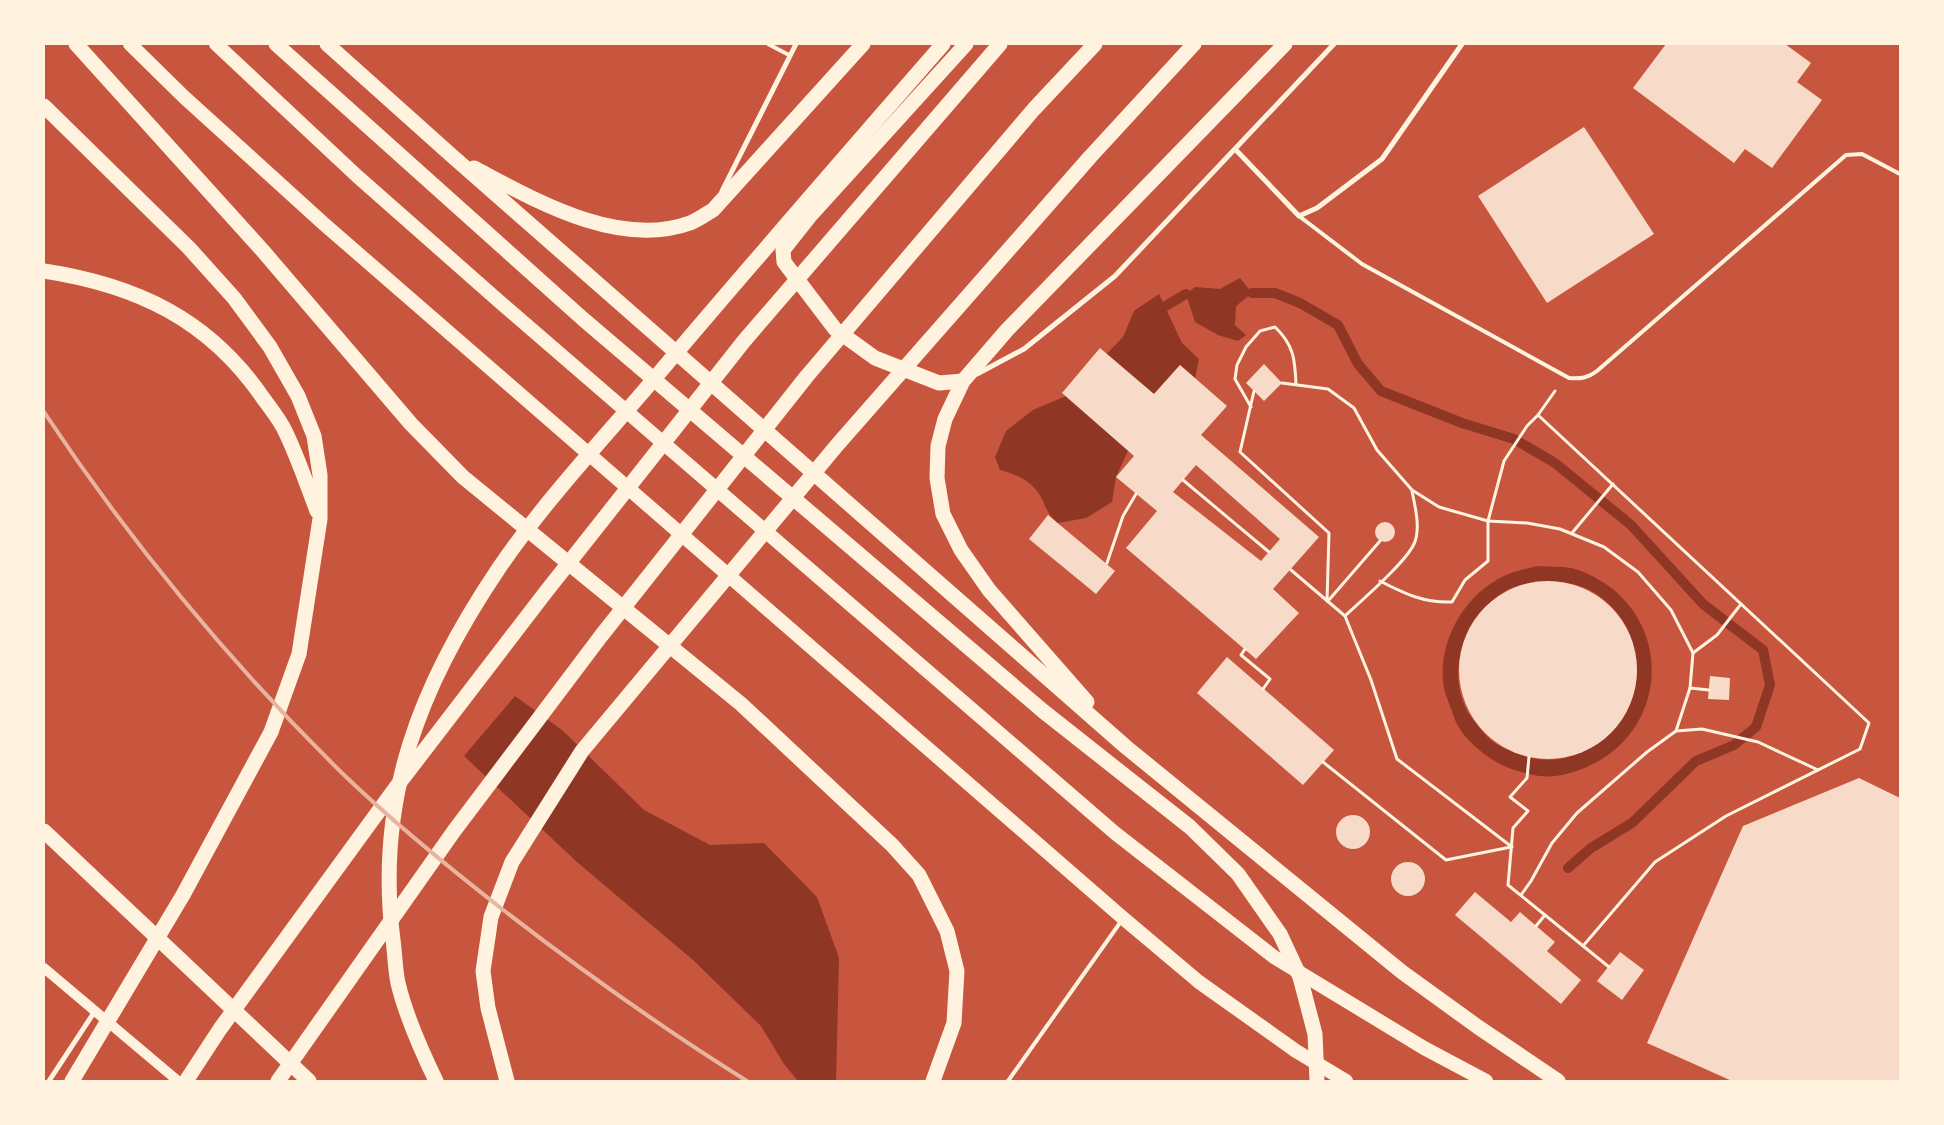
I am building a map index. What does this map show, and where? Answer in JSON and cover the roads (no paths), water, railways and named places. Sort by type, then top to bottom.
[{"type":"highway","points":[[76,44],[263,251],[411,424],[463,477],[741,704],[892,845],[919,875],[947,931],[957,971],[954,1023],[933,1081]]},
{"type":"highway","points":[[130,44],[184,97],[324,224],[1123,918],[1200,982],[1296,1051],[1346,1081]]},
{"type":"highway","points":[[216,44],[357,176],[501,303],[1115,833],[1274,957],[1424,1048],[1486,1081]]},
{"type":"highway","points":[[276,44],[583,319],[1043,711],[1190,827],[1238,874],[1280,934],[1300,977],[1315,1034],[1317,1081]]},
{"type":"highway","points":[[327,44],[451,155],[1126,746],[1402,972],[1478,1027],[1558,1081]]},
{"type":"highway","points":[[451,155],[533,199],[569,214],[606,225],[639,230],[690,223],[713,210],[863,44]]},
{"type":"highway","points":[[436,1081],[418,1043],[398,983],[389,909],[389,848],[396,793],[409,742],[430,687],[458,632],[500,566],[553,499],[765,248],[943,44]]},
{"type":"highway","points":[[963,381],[939,383],[922,378],[875,358],[835,329],[784,262],[783,250],[809,217],[966,44]]},
{"type":"highway","points":[[186,1081],[220,1030],[397,786],[545,593],[744,340],[1000,44]]},
{"type":"highway","points":[[278,1081],[454,831],[600,636],[807,376],[1034,109],[1096,44]]},
{"type":"highway","points":[[508,1081],[488,1008],[483,971],[491,917],[512,862],[582,751],[838,444],[1090,157],[1194,44]]},
{"type":"highway","points":[[1126,746],[989,590],[961,550],[943,514],[937,478],[938,446],[945,419],[963,381],[1007,330],[1285,44]]},
{"type":"highway","points":[[44,106],[190,248],[234,298],[270,347],[298,396],[314,436],[320,475],[320,519],[312,582],[298,654],[271,732],[183,894],[72,1081]]},
{"type":"highway","points":[[44,271],[81,277],[130,292],[185,318],[227,352],[253,383],[286,432],[320,519]]},
{"type":"highway","points":[[44,831],[309,1081]]},
{"type":"main road","points":[[44,968],[178,1081]]},
{"type":"street","points":[[713,210],[796,44]]},
{"type":"street","points":[[963,381],[1024,349],[1115,276],[1334,44]]},
{"type":"street","points":[[1234,149],[1299,216],[1317,208],[1382,159],[1462,44]]},
{"type":"street","points":[[49,1081],[94,1011]]},
{"type":"lane","points":[[768,44],[789,55]]},
{"type":"lane","points":[[1299,216],[1362,264],[1565,376],[1570,378],[1588,378],[1846,155],[1862,154],[1900,174]]},
{"type":"lane","points":[[1008,1081],[1123,918]]},
{"type":"waterway","points":[[1252,293],[1275,293],[1300,303],[1338,325],[1358,364],[1381,391],[1462,423],[1514,439],[1555,463],[1631,525],[1703,604],[1763,650],[1770,685],[1756,727],[1734,745],[1696,761],[1632,823],[1591,848],[1568,868]]},
{"type":"waterway","points":[[1164,307],[1186,294]]},
{"type":"railway","points":[[44,412],[112,509],[185,601],[262,690],[344,775],[421,844],[532,932],[653,1019],[747,1081]]}]
